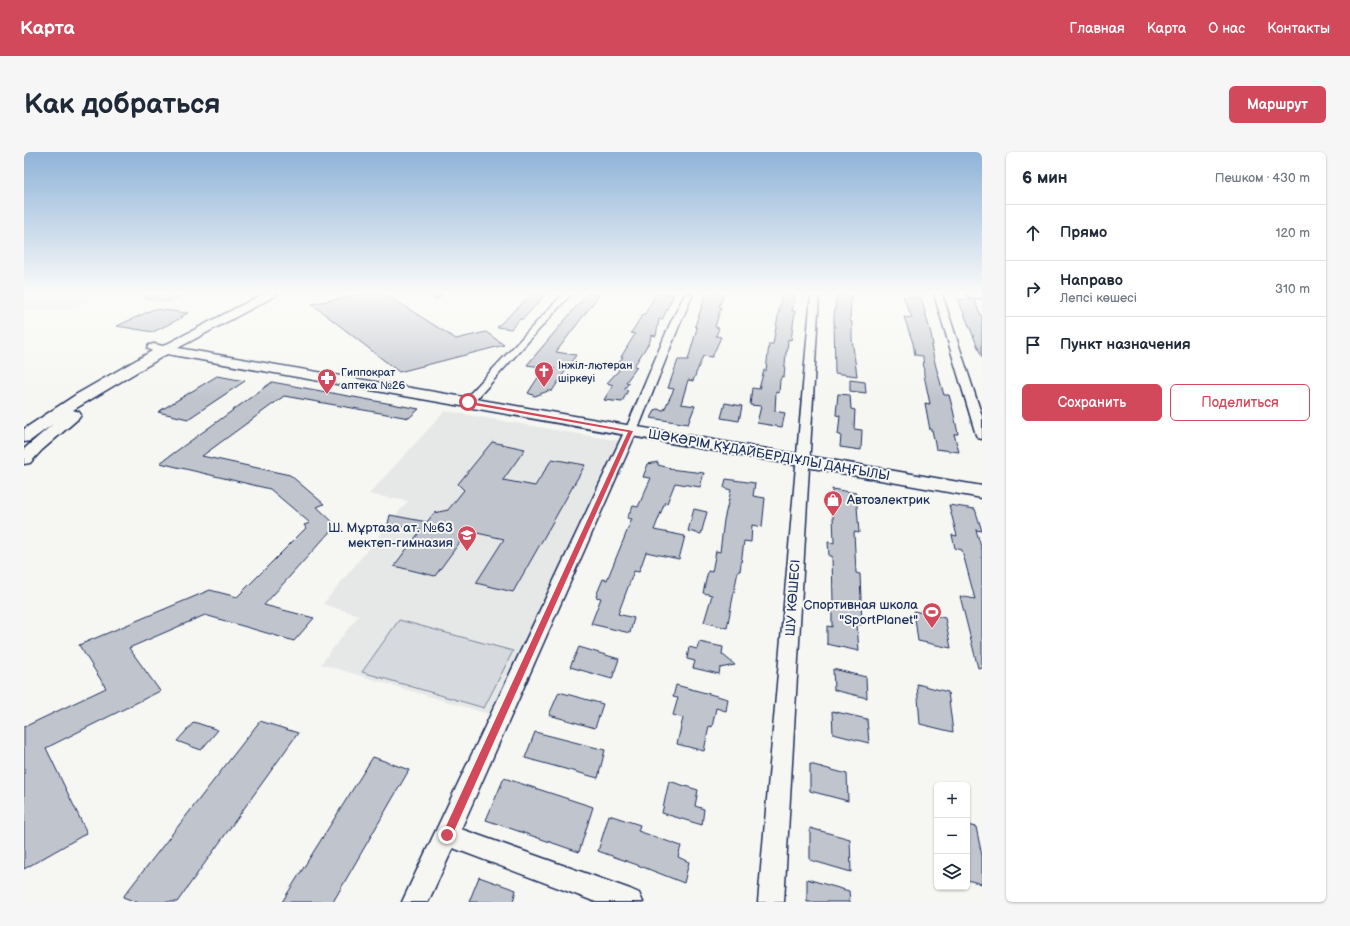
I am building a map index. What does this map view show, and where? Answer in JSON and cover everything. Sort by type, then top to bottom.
[{"type":"main road","points":[[24,437],[44,422],[163,347],[195,329]]},
{"type":"main road","points":[[24,426],[64,399],[200,329]]},
{"type":"main road","name":"ШӘКӘРІМ ҚҰДАЙБЕРДІҰЛЫ ДАҢҒЫЛЫ","points":[[163,347],[803,457],[982,492]]},
{"type":"main road","points":[[24,459],[68,419],[93,400],[114,378]]},
{"type":"main road","name":"ШӘКӘРІМ ҚҰДАЙБЕРДІҰЛЫ ДАҢҒЫЛЫ","points":[[803,457],[982,483]]},
{"type":"street","points":[[470,399],[535,329]]},
{"type":"street","points":[[415,902],[447,835],[632,427],[673,329]]},
{"type":"street","name":"ШУ КӨШЕСІ","points":[[771,902],[812,329]]},
{"type":"street","points":[[949,329],[982,435]]},
{"type":"street","points":[[447,835],[630,902]]},
{"type":"shaded area","name":"Ш. Мұртаза ат. №63 мектеп-гимназия","points":[[445,411],[620,441],[492,715],[321,664],[359,615],[323,604],[408,501],[369,494]]},
{"type":"shaded area","points":[[399,620],[513,651],[484,708],[362,672]]},
{"type":"building","points":[[135,329],[159,329],[153,332]]},
{"type":"building","points":[[344,329],[440,329],[456,339],[486,332],[504,345],[399,372]]},
{"type":"building","points":[[557,329],[573,329],[556,352],[576,355],[552,391],[535,396],[528,393],[539,376],[555,369],[527,365]]},
{"type":"building","points":[[634,329],[657,329],[656,336],[651,335],[650,341],[634,366],[637,367],[626,382],[629,383],[624,389],[628,390],[622,402],[604,400],[613,385],[607,383],[620,369],[615,368],[623,357],[621,357],[635,334],[631,333]]},
{"type":"building","points":[[697,329],[719,329],[716,336],[721,337],[712,357],[703,356],[693,381],[688,380],[681,404],[695,406],[688,424],[651,418],[656,409],[664,410],[674,389],[668,388],[678,360],[688,360]]},
{"type":"building","points":[[776,329],[793,329],[791,340],[788,339],[784,377],[782,376],[780,380],[779,393],[776,392],[775,411],[785,413],[782,427],[757,423],[761,406],[750,405],[752,388],[759,389],[764,370],[766,371],[769,344],[773,344]]},
{"type":"building","points":[[834,329],[852,329],[857,376],[835,373]]},
{"type":"building","points":[[908,329],[930,329],[933,345],[931,346],[944,395],[949,395],[953,410],[958,434],[954,434],[959,452],[936,449],[932,430],[930,430],[925,403],[930,404],[924,375],[923,356],[915,355]]},
{"type":"building","points":[[970,329],[982,329],[982,357]]},
{"type":"building","points":[[217,376],[245,381],[188,419],[158,412]]},
{"type":"building","points":[[850,380],[865,382],[866,393],[850,391]]},
{"type":"building","points":[[272,382],[419,409],[409,418],[284,396],[202,456],[290,475],[324,504],[317,507],[336,525],[264,605],[314,618],[294,641],[205,615],[129,648],[160,691],[46,748],[87,833],[24,869],[24,727],[106,688],[79,645],[210,590],[237,597],[306,528],[304,525],[310,523],[270,489],[160,463]]},
{"type":"building","points":[[838,394],[850,395],[851,409],[855,410],[854,429],[862,430],[861,450],[840,447],[841,435],[838,435],[840,416],[836,415]]},
{"type":"building","points":[[725,403],[742,406],[739,421],[721,418]]},
{"type":"building","points":[[492,442],[525,449],[503,480],[535,486],[552,459],[585,465],[513,592],[476,583],[504,539],[468,531],[435,576],[394,566],[421,530],[388,524],[390,515],[427,522],[434,513],[448,510],[464,490],[458,484]]},
{"type":"building","points":[[658,462],[658,465],[670,468],[669,469],[704,473],[700,487],[675,483],[667,503],[665,502],[654,530],[685,536],[679,559],[646,552],[639,572],[634,571],[618,614],[634,618],[630,633],[591,624],[601,598],[596,597],[598,591],[603,579],[607,580],[632,519],[627,518],[633,506],[638,507],[651,478],[643,477],[648,464]]},
{"type":"building","points":[[726,479],[755,483],[753,496],[765,498],[762,527],[752,525],[751,542],[744,541],[740,571],[738,571],[727,628],[704,622],[712,595],[703,593],[708,571],[712,572],[716,551],[720,552],[724,520],[731,490],[724,488]]},
{"type":"building","points":[[832,489],[856,493],[859,533],[854,532],[856,573],[860,574],[862,625],[857,624],[859,651],[827,644],[827,626],[832,627],[833,602],[832,556],[829,556],[828,542],[834,543]]},
{"type":"building","points":[[949,505],[975,509],[982,531],[976,530],[982,550],[982,667],[978,668],[960,596],[975,599],[962,550],[955,548],[952,535],[957,536]]},
{"type":"building","points":[[694,509],[707,512],[701,534],[688,531]]},
{"type":"building","name":"Спортивная школа \"SportPlanet\"","points":[[914,611],[945,618],[951,648],[918,641]]},
{"type":"building","points":[[699,642],[723,647],[722,654],[735,665],[720,668],[719,674],[693,668],[695,661],[687,659],[689,647],[697,649]]},
{"type":"building","points":[[579,647],[619,659],[612,679],[570,667]]},
{"type":"building","points":[[833,669],[866,677],[867,698],[834,690]]},
{"type":"building","points":[[917,684],[948,692],[953,732],[920,724]]},
{"type":"building","points":[[676,685],[728,699],[726,711],[716,708],[712,727],[709,726],[704,751],[677,744],[683,718],[673,715],[678,698],[673,697]]},
{"type":"building","points":[[559,692],[603,704],[595,728],[549,715]]},
{"type":"building","points":[[832,711],[867,719],[869,743],[833,734]]},
{"type":"building","points":[[260,721],[298,733],[177,902],[136,902],[123,897]]},
{"type":"building","points":[[194,722],[218,730],[201,750],[177,741]]},
{"type":"building","points":[[535,732],[605,750],[598,778],[525,758]]},
{"type":"building","points":[[373,757],[409,770],[333,902],[282,902]]},
{"type":"building","points":[[810,764],[847,774],[848,801],[810,791]]},
{"type":"building","points":[[504,778],[593,807],[579,852],[486,820]]},
{"type":"building","points":[[669,781],[698,790],[695,806],[704,809],[702,825],[662,813]]},
{"type":"building","points":[[609,815],[640,825],[638,831],[681,846],[678,857],[689,862],[684,883],[598,851]]},
{"type":"building","points":[[970,826],[976,827],[982,856],[982,884],[970,881]]},
{"type":"building","points":[[810,828],[850,839],[851,872],[810,860]]},
{"type":"building","points":[[479,877],[516,890],[513,902],[469,902]]},
{"type":"building","points":[[807,879],[849,891],[850,902],[807,902]]},
{"type":"place","name":"Інжіл-лютеран шіркеуі","points":[[544,388]]},
{"type":"place","name":"Гиппократ аптека №26","points":[[327,395]]},
{"type":"place","name":"Автоэлектрик","points":[[833,517]]},
{"type":"place","name":"Ш. Мұртаза ат. №63 мектеп-гимназия","points":[[467,552]]},
{"type":"place","name":"Спортивная школа \"SportPlanet\"","points":[[932,629]]},
{"type":"route","points":[[447,835],[631,431],[468,402]]}]
